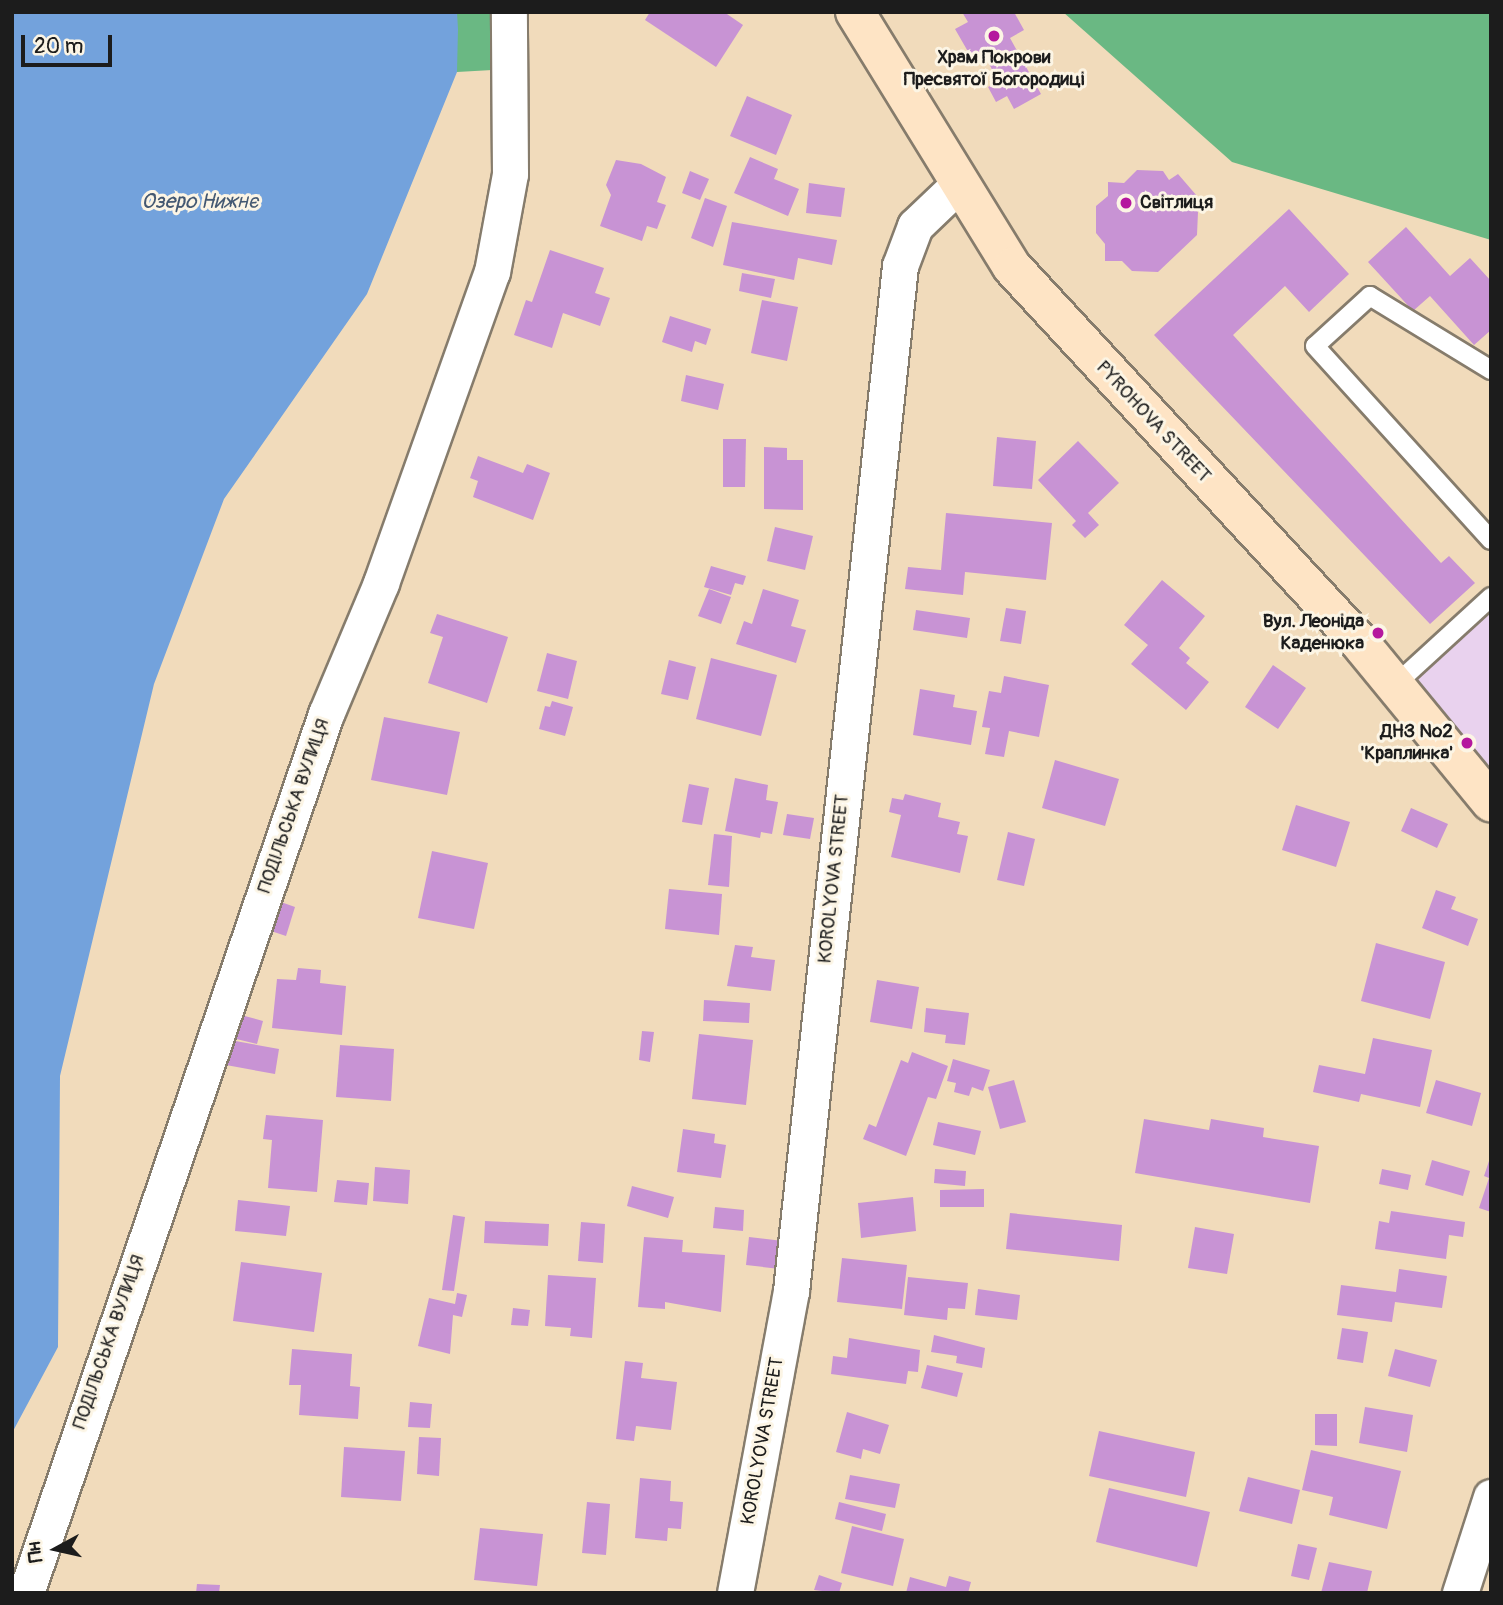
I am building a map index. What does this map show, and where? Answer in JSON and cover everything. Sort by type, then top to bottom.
[{"type":"street","name":"ПОДІЛЬСЬКА ВУЛИЦЯ","points":[[26,1593],[326,714],[381,583],[492,272],[510,174],[509,12]]},
{"type":"street","name":"PYROHOVA STREET","points":[[855,12],[999,250],[1032,292],[1396,684],[1491,802]]},
{"type":"street","name":"KOROLYOVA STREET","points":[[735,1593],[791,1292],[901,266],[915,226],[959,184]]},
{"type":"street","points":[[1460,1593],[1491,1497]]},
{"type":"lane","points":[[1491,370],[1370,296],[1315,346],[1491,540]]},
{"type":"lane","points":[[1396,684],[1491,597]]},
{"type":"shaded area","name":"ДНЗ №2 'Краплинка'","points":[[1491,597],[1491,802],[1396,684]]},
{"type":"green space","points":[[457,12],[509,12],[511,69],[457,72]]},
{"type":"green space","points":[[1063,12],[1491,12],[1491,240],[1232,162]]},
{"type":"water","name":"Озеро Нижнє","points":[[12,12],[457,12],[458,29],[457,72],[367,294],[224,499],[154,684],[60,1076],[58,1347],[12,1433]]},
{"type":"building","points":[[650,12],[724,12],[743,25],[716,67],[645,20]]},
{"type":"building","points":[[962,12],[1014,12],[1024,30],[1010,38],[1041,94],[1014,109],[1007,96],[996,102],[988,87],[998,81],[985,56],[974,62],[955,29],[968,22]]},
{"type":"building","points":[[747,96],[792,115],[776,155],[730,136]]},
{"type":"building","points":[[750,157],[778,169],[774,179],[799,189],[788,216],[734,193]]},
{"type":"building","points":[[616,160],[641,164],[666,177],[657,202],[666,205],[657,229],[647,226],[642,241],[600,226],[611,195],[606,185]]},
{"type":"building","points":[[1137,170],[1163,171],[1169,180],[1178,174],[1197,196],[1189,203],[1198,212],[1197,235],[1158,272],[1132,271],[1122,261],[1105,261],[1105,244],[1096,233],[1096,206],[1108,196],[1108,182],[1124,183]]},
{"type":"building","points":[[690,171],[709,179],[700,200],[682,193]]},
{"type":"building","points":[[809,183],[845,188],[841,217],[806,213]]},
{"type":"building","points":[[705,198],[727,206],[713,247],[691,238]]},
{"type":"building","points":[[1289,209],[1349,274],[1309,312],[1285,286],[1233,335],[1441,563],[1449,556],[1475,583],[1430,624],[1154,335]]},
{"type":"building","points":[[732,222],[837,240],[832,265],[798,258],[794,280],[723,265]]},
{"type":"building","points":[[1406,227],[1450,276],[1470,258],[1491,281],[1491,330],[1474,345],[1430,296],[1413,311],[1368,262]]},
{"type":"building","points":[[550,250],[604,268],[595,293],[610,298],[600,326],[563,313],[552,348],[514,335],[526,300],[532,302]]},
{"type":"building","points":[[742,273],[775,279],[771,298],[739,291]]},
{"type":"building","points":[[762,300],[798,307],[787,361],[751,353]]},
{"type":"building","points":[[670,316],[711,329],[706,345],[695,341],[692,352],[662,342]]},
{"type":"building","points":[[686,375],[724,384],[718,410],[681,401]]},
{"type":"building","points":[[997,437],[1036,441],[1032,489],[993,486]]},
{"type":"building","points":[[723,439],[746,439],[745,487],[723,487]]},
{"type":"building","points":[[1078,441],[1119,483],[1088,513],[1099,525],[1085,538],[1072,525],[1076,521],[1038,480]]},
{"type":"building","points":[[764,447],[787,448],[787,460],[803,460],[803,510],[764,509]]},
{"type":"building","points":[[478,456],[523,473],[527,464],[550,473],[533,520],[473,497],[478,481],[470,478]]},
{"type":"building","points":[[946,513],[1052,523],[1046,580],[965,572],[963,595],[905,589],[908,567],[941,570]]},
{"type":"building","points":[[775,527],[813,536],[805,570],[767,561]]},
{"type":"building","points":[[711,566],[746,576],[743,585],[735,583],[731,595],[704,587]]},
{"type":"building","points":[[1162,580],[1205,616],[1179,648],[1190,658],[1186,663],[1209,682],[1186,710],[1131,664],[1148,645],[1124,625]]},
{"type":"building","points":[[709,589],[731,597],[721,624],[698,616]]},
{"type":"building","points":[[763,589],[799,600],[791,626],[806,630],[796,663],[736,644],[744,621],[752,624]]},
{"type":"building","points":[[1006,608],[1026,611],[1021,644],[1000,641]]},
{"type":"building","points":[[916,610],[970,618],[967,638],[913,630]]},
{"type":"building","points":[[437,614],[508,637],[487,703],[428,683],[443,637],[430,633]]},
{"type":"building","points":[[547,653],[577,661],[568,699],[537,691]]},
{"type":"building","points":[[711,658],[777,675],[761,736],[696,719]]},
{"type":"building","points":[[669,660],[696,667],[688,700],[661,694]]},
{"type":"building","points":[[1273,665],[1306,688],[1278,729],[1245,707]]},
{"type":"building","points":[[1004,676],[1049,685],[1039,737],[1009,731],[1004,757],[985,754],[990,728],[982,727],[989,691],[1001,693]]},
{"type":"building","points":[[920,689],[955,695],[953,707],[977,711],[971,745],[913,735]]},
{"type":"building","points":[[552,701],[573,707],[565,736],[539,729],[545,706],[550,707]]},
{"type":"building","points":[[384,717],[460,732],[447,795],[371,780]]},
{"type":"building","points":[[1055,760],[1119,779],[1105,826],[1042,808]]},
{"type":"building","points":[[735,778],[768,785],[766,800],[778,802],[772,834],[761,832],[760,838],[725,831]]},
{"type":"building","points":[[689,784],[709,788],[702,825],[682,822]]},
{"type":"building","points":[[905,794],[941,803],[938,817],[960,822],[957,834],[968,836],[960,873],[891,857],[901,815],[889,812],[892,798],[903,800]]},
{"type":"building","points":[[1296,805],[1350,822],[1336,867],[1282,850]]},
{"type":"building","points":[[1411,808],[1448,824],[1437,848],[1401,831]]},
{"type":"building","points":[[787,814],[814,818],[810,839],[783,835]]},
{"type":"building","points":[[1008,832],[1035,839],[1024,886],[997,880]]},
{"type":"building","points":[[714,834],[732,836],[729,887],[708,885]]},
{"type":"building","points":[[432,851],[488,863],[474,929],[418,918]]},
{"type":"building","points":[[669,889],[722,894],[719,935],[665,929]]},
{"type":"building","points":[[1436,890],[1456,897],[1451,909],[1478,919],[1468,946],[1422,928]]},
{"type":"building","points":[[278,901],[295,907],[286,936],[268,930]]},
{"type":"building","points":[[1376,943],[1445,962],[1430,1019],[1361,1001]]},
{"type":"building","points":[[735,945],[753,947],[751,957],[775,960],[771,991],[727,986]]},
{"type":"building","points":[[298,968],[321,970],[320,983],[346,986],[342,1035],[272,1028],[277,979],[296,980]]},
{"type":"building","points":[[877,980],[919,987],[912,1029],[870,1022]]},
{"type":"building","points":[[704,1000],[750,1003],[749,1023],[703,1021]]},
{"type":"building","points":[[926,1008],[969,1013],[965,1045],[945,1043],[946,1035],[924,1032]]},
{"type":"building","points":[[234,1013],[263,1021],[257,1044],[228,1037]]},
{"type":"building","points":[[642,1031],[654,1032],[650,1062],[639,1060]]},
{"type":"building","points":[[699,1034],[753,1040],[746,1105],[692,1099]]},
{"type":"building","points":[[1373,1038],[1432,1050],[1420,1107],[1361,1094],[1359,1102],[1313,1092],[1319,1065],[1365,1074]]},
{"type":"building","points":[[230,1040],[279,1049],[275,1074],[226,1065]]},
{"type":"building","points":[[340,1045],[394,1049],[391,1101],[336,1097]]},
{"type":"building","points":[[912,1052],[948,1066],[936,1099],[928,1097],[906,1156],[863,1139],[869,1124],[876,1127],[901,1060],[908,1063]]},
{"type":"building","points":[[953,1059],[990,1070],[983,1091],[972,1087],[969,1096],[954,1092],[956,1083],[947,1081]]},
{"type":"building","points":[[1014,1080],[1026,1122],[1000,1129],[988,1087]]},
{"type":"building","points":[[1436,1080],[1481,1093],[1472,1126],[1426,1113]]},
{"type":"building","points":[[266,1115],[323,1120],[317,1192],[268,1188],[272,1140],[263,1139]]},
{"type":"building","points":[[1144,1119],[1209,1130],[1211,1119],[1264,1128],[1263,1137],[1319,1146],[1310,1203],[1135,1173]]},
{"type":"building","points":[[938,1122],[981,1131],[975,1155],[933,1145]]},
{"type":"building","points":[[683,1129],[715,1134],[714,1143],[726,1145],[721,1178],[677,1172]]},
{"type":"building","points":[[1432,1160],[1470,1171],[1463,1196],[1425,1185]]},
{"type":"building","points":[[1489,1161],[1491,1212],[1479,1208],[1489,1178],[1484,1176]]},
{"type":"building","points":[[375,1167],[410,1170],[408,1204],[373,1201]]},
{"type":"building","points":[[935,1169],[966,1171],[965,1186],[934,1183]]},
{"type":"building","points":[[1382,1169],[1411,1175],[1408,1190],[1379,1184]]},
{"type":"building","points":[[337,1180],[369,1183],[367,1205],[334,1202]]},
{"type":"building","points":[[632,1186],[674,1197],[668,1218],[627,1206]]},
{"type":"building","points":[[984,1189],[984,1207],[940,1207],[940,1190]]},
{"type":"building","points":[[913,1197],[916,1231],[861,1238],[858,1203]]},
{"type":"building","points":[[238,1200],[290,1206],[286,1236],[235,1231]]},
{"type":"building","points":[[715,1207],[744,1210],[743,1231],[713,1228]]},
{"type":"building","points":[[1391,1211],[1465,1222],[1463,1237],[1449,1235],[1446,1259],[1375,1249],[1379,1221],[1389,1223]]},
{"type":"building","points":[[1010,1213],[1122,1225],[1119,1261],[1006,1249]]},
{"type":"building","points":[[453,1215],[465,1217],[454,1291],[442,1290]]},
{"type":"building","points":[[485,1221],[549,1224],[548,1246],[484,1243]]},
{"type":"building","points":[[581,1222],[605,1224],[603,1263],[578,1261]]},
{"type":"building","points":[[1195,1227],[1234,1234],[1227,1274],[1188,1268]]},
{"type":"building","points":[[644,1237],[683,1240],[682,1252],[725,1255],[721,1312],[665,1302],[665,1309],[638,1307]]},
{"type":"building","points":[[749,1237],[783,1241],[780,1269],[746,1265]]},
{"type":"building","points":[[842,1258],[907,1265],[902,1309],[837,1302]]},
{"type":"building","points":[[241,1262],[322,1273],[314,1332],[233,1321]]},
{"type":"building","points":[[1399,1269],[1447,1276],[1442,1308],[1395,1302],[1392,1322],[1337,1315],[1341,1285],[1396,1292]]},
{"type":"building","points":[[548,1275],[596,1278],[592,1338],[570,1336],[571,1328],[545,1326]]},
{"type":"building","points":[[908,1277],[968,1283],[965,1309],[948,1308],[947,1320],[904,1315]]},
{"type":"building","points":[[978,1289],[1020,1295],[1017,1320],[975,1315]]},
{"type":"building","points":[[457,1293],[467,1295],[462,1317],[453,1315],[450,1354],[418,1346],[429,1298],[455,1304]]},
{"type":"building","points":[[513,1308],[530,1310],[528,1326],[511,1325]]},
{"type":"building","points":[[1342,1328],[1368,1332],[1363,1363],[1337,1359]]},
{"type":"building","points":[[934,1335],[985,1348],[982,1368],[956,1363],[957,1356],[931,1352]]},
{"type":"building","points":[[849,1338],[920,1350],[918,1372],[908,1371],[906,1384],[831,1374],[833,1356],[847,1358]]},
{"type":"building","points":[[292,1349],[352,1354],[350,1386],[360,1387],[358,1419],[299,1415],[301,1385],[289,1385]]},
{"type":"building","points":[[1395,1349],[1437,1360],[1430,1387],[1388,1376]]},
{"type":"building","points":[[625,1361],[643,1363],[641,1378],[677,1382],[671,1430],[636,1426],[634,1441],[616,1439]]},
{"type":"building","points":[[927,1365],[963,1373],[957,1397],[921,1388]]},
{"type":"building","points":[[410,1402],[432,1404],[430,1428],[408,1427]]},
{"type":"building","points":[[1365,1407],[1413,1415],[1407,1452],[1359,1443]]},
{"type":"building","points":[[847,1412],[889,1425],[880,1454],[863,1449],[861,1459],[836,1452]]},
{"type":"building","points":[[1315,1414],[1337,1414],[1337,1446],[1315,1445]]},
{"type":"building","points":[[1099,1431],[1195,1452],[1186,1497],[1089,1476]]},
{"type":"building","points":[[419,1437],[441,1438],[439,1476],[417,1474]]},
{"type":"building","points":[[344,1447],[405,1451],[401,1501],[341,1497]]},
{"type":"building","points":[[1311,1450],[1401,1471],[1387,1529],[1329,1515],[1333,1497],[1302,1490]]},
{"type":"building","points":[[850,1475],[900,1484],[895,1508],[845,1499]]},
{"type":"building","points":[[1248,1477],[1300,1490],[1292,1524],[1239,1511]]},
{"type":"building","points":[[640,1478],[671,1481],[670,1501],[683,1502],[681,1529],[668,1528],[667,1541],[635,1538]]},
{"type":"building","points":[[1109,1488],[1210,1512],[1197,1567],[1096,1542]]},
{"type":"building","points":[[587,1502],[610,1504],[606,1555],[582,1553]]},
{"type":"building","points":[[839,1502],[886,1514],[882,1531],[835,1519]]},
{"type":"building","points":[[852,1526],[904,1539],[893,1586],[841,1573]]},
{"type":"building","points":[[480,1528],[543,1534],[537,1586],[474,1580]]},
{"type":"building","points":[[1298,1544],[1317,1548],[1309,1580],[1291,1576]]},
{"type":"building","points":[[1329,1562],[1372,1571],[1367,1593],[1321,1593]]},
{"type":"building","points":[[819,1575],[842,1583],[839,1593],[814,1590]]},
{"type":"building","points":[[949,1576],[971,1582],[968,1593],[906,1593],[910,1577],[946,1587]]},
{"type":"building","points":[[197,1584],[220,1585],[219,1593],[196,1593]]},
{"type":"place","name":"Храм Покрови Пресвятої Богородиці","points":[[994,36]]},
{"type":"place","name":"Світлиця","points":[[1126,203]]},
{"type":"place","name":"Вул. Леоніда Каденюка","points":[[1378,633]]},
{"type":"place","name":"ДНЗ №2 'Краплинка'","points":[[1467,743]]}]
